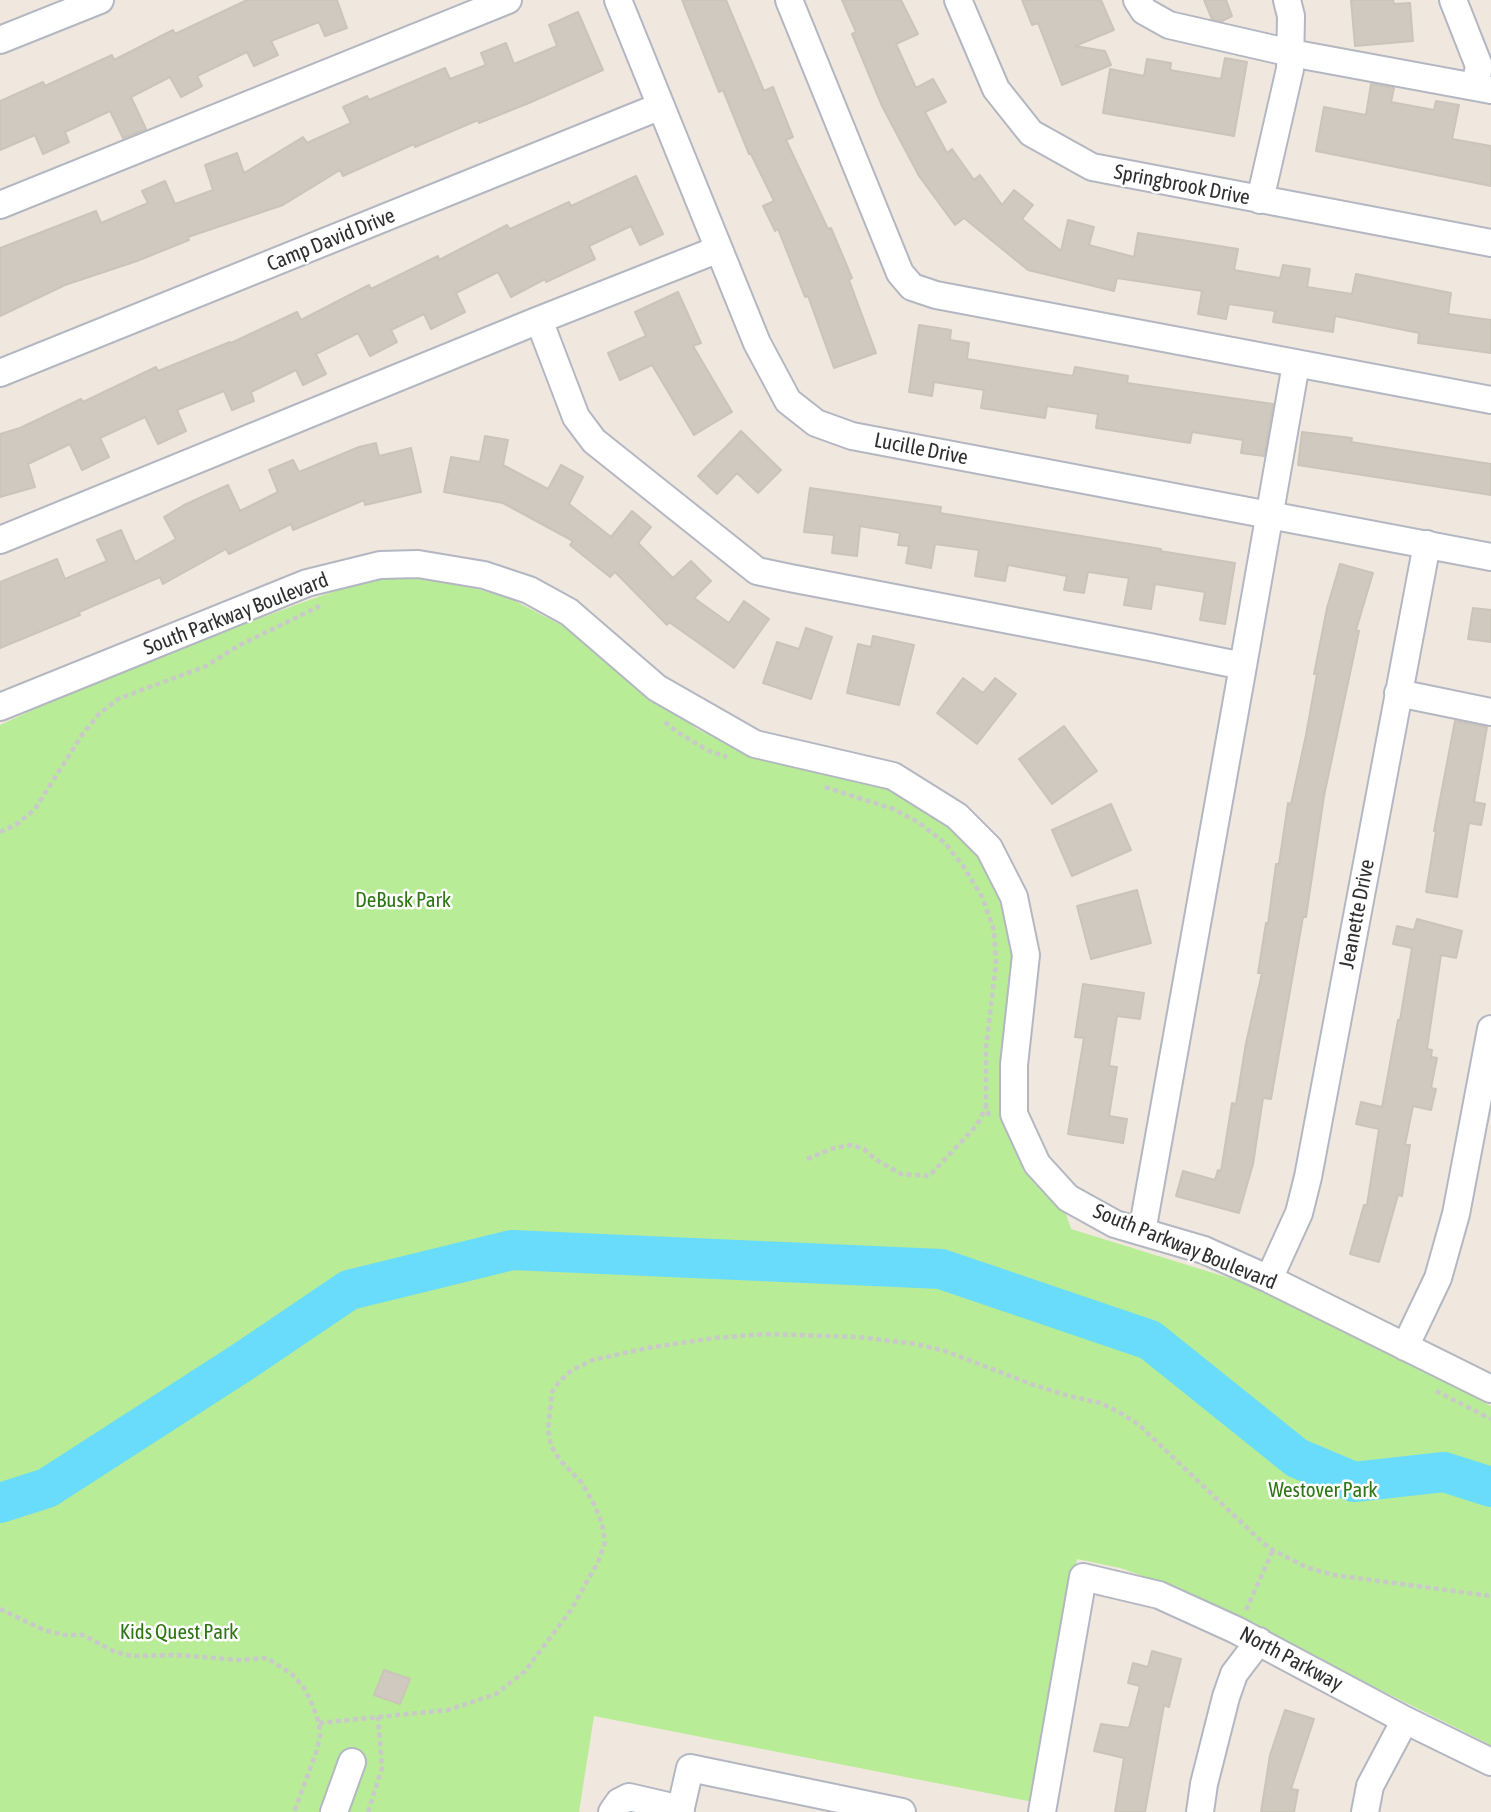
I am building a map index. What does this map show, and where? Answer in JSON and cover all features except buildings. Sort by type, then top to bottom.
[{"type":"street","points":[[0,40],[100,0]]},
{"type":"street","points":[[0,205],[508,0]]},
{"type":"street","name":"Lucille Drive","points":[[618,0],[757,343],[788,401],[816,424],[852,436],[1491,557]]},
{"type":"street","points":[[789,0],[900,273],[912,287],[936,295],[1491,400]]},
{"type":"street","name":"Springbrook Drive","points":[[958,0],[996,89],[1031,133],[1092,167],[1491,243]]},
{"type":"street","points":[[1137,0],[1144,11],[1169,25],[1291,53],[1483,89],[1479,66],[1453,0]]},
{"type":"street","points":[[1261,200],[1290,69],[1291,16],[1287,0]]},
{"type":"street","name":"Camp David Drive","points":[[0,373],[661,106]]},
{"type":"street","points":[[0,540],[719,249]]},
{"type":"street","points":[[539,320],[576,417],[594,441],[757,571],[1243,666]]},
{"type":"street","points":[[1142,1232],[1296,364]]},
{"type":"street","name":"Jeanette Drive","points":[[1269,1279],[1298,1213],[1308,1177],[1427,544]]},
{"type":"street","name":"South Parkway Boulevard","points":[[0,707],[307,583],[380,565],[418,564],[470,573],[529,590],[569,612],[657,688],[755,744],[893,776],[957,816],[989,848],[1014,897],[1026,955],[1014,1065],[1014,1114],[1037,1164],[1068,1198],[1115,1224],[1204,1250],[1269,1279],[1491,1389]]},
{"type":"street","points":[[1398,693],[1491,712]]},
{"type":"street","points":[[1405,1347],[1438,1278],[1456,1214],[1491,1029]]},
{"type":"street","name":"North Parkway","points":[[1042,1812],[1083,1577],[1159,1595],[1247,1636],[1405,1720],[1491,1762]]},
{"type":"street","points":[[1200,1812],[1204,1784],[1226,1697],[1247,1636]]},
{"type":"street","points":[[1365,1812],[1370,1786],[1405,1720]]},
{"type":"street","points":[[334,1812],[352,1762]]},
{"type":"street","points":[[612,1812],[619,1802],[629,1797],[680,1811],[691,1769],[849,1807],[902,1812]]},
{"type":"path","points":[[0,832],[17,824],[35,809],[82,736],[99,714],[118,699],[180,678],[206,666],[238,646],[293,620],[329,599]]},
{"type":"path","points":[[658,716],[677,732],[709,751],[732,759]]},
{"type":"path","points":[[821,785],[894,809],[918,822],[945,844],[963,866],[982,897],[994,930],[996,964],[986,1047],[986,1106],[989,1118]]},
{"type":"path","points":[[807,1159],[850,1145],[864,1149],[875,1159],[901,1174],[929,1176],[977,1125],[986,1106]]},
{"type":"path","points":[[319,1723],[448,1710],[496,1694],[525,1671],[571,1610],[598,1562],[604,1542],[603,1524],[594,1504],[582,1483],[551,1446],[548,1430],[552,1392],[572,1370],[593,1360],[647,1348],[740,1336],[810,1334],[916,1344],[945,1351],[1031,1384],[1100,1404],[1138,1424],[1273,1550],[1308,1568],[1334,1575],[1491,1595]]},
{"type":"path","points":[[1434,1390],[1491,1419]]},
{"type":"path","points":[[1247,1636],[1273,1550]]},
{"type":"path","points":[[0,1609],[44,1630],[64,1636],[83,1635],[115,1652],[132,1656],[177,1655],[238,1660],[267,1658],[292,1674],[304,1688],[319,1723],[317,1750],[294,1812]]},
{"type":"path","points":[[368,1812],[382,1768],[378,1717]]},
{"type":"green space","points":[[389,573],[473,588],[509,598],[573,631],[697,729],[738,749],[884,785],[929,806],[980,856],[1013,930],[1009,999],[1009,1131],[1024,1172],[1065,1211],[1071,1229],[1239,1281],[1425,1370],[1491,1406],[1491,1745],[1176,1588],[1120,1568],[1077,1559],[1033,1802],[594,1716],[579,1812],[0,1812],[0,725],[113,673]]},
{"type":"waterway","points":[[0,1503],[47,1488],[349,1290],[512,1250],[941,1269],[1150,1340],[1297,1458],[1354,1482],[1444,1472],[1491,1487]]},
{"type":"park label","name":"DeBusk Park","points":[[403,900]]},
{"type":"park label","name":"Westover Park","points":[[1323,1490]]},
{"type":"park label","name":"Kids Quest Park","points":[[179,1632]]}]
